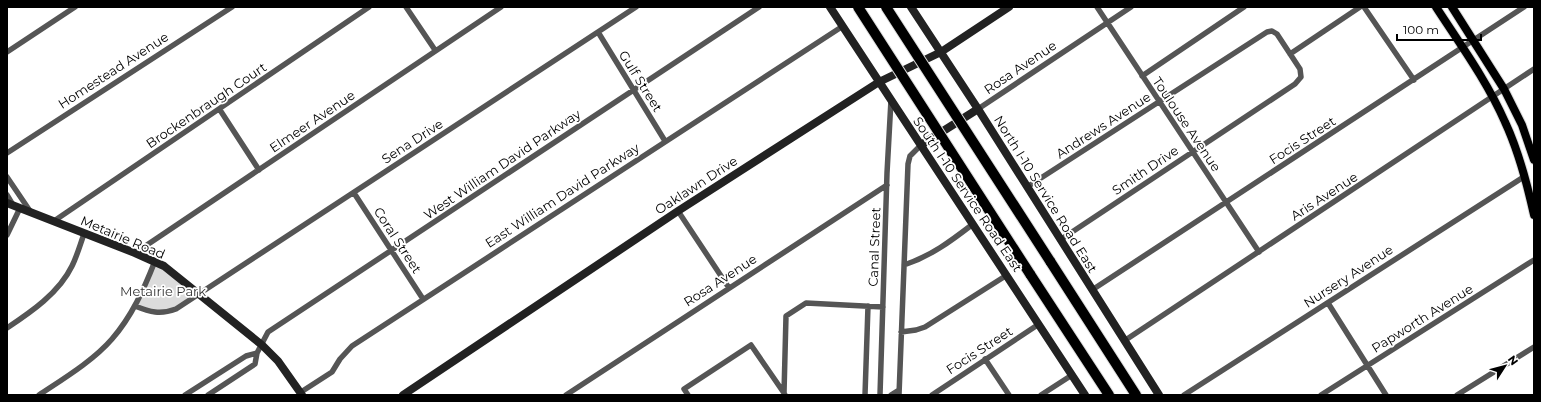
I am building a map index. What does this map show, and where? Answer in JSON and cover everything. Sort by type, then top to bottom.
[{"type":"highway","points":[[858,7],[1109,395]]},
{"type":"highway","points":[[886,7],[1136,395]]},
{"type":"main road","points":[[1436,7],[1493,98],[1512,138],[1525,176],[1534,215]]},
{"type":"main road","points":[[1452,7],[1504,89],[1522,125],[1534,160]]},
{"type":"street","points":[[7,52],[75,7]]},
{"type":"street","name":"Homestead Avenue","points":[[7,153],[232,7]]},
{"type":"street","name":"Brockenbraugh Court","points":[[54,221],[220,110],[369,7]]},
{"type":"street","points":[[406,7],[435,50]]},
{"type":"street","name":"Elmeer Avenue","points":[[135,253],[501,7]]},
{"type":"street","name":"Sena Drive","points":[[135,306],[152,313],[168,312],[354,193],[636,7]]},
{"type":"street","name":"West William David Parkway","points":[[208,395],[252,367],[257,359],[257,354],[268,332],[759,7]]},
{"type":"street","name":"South I-10 Service Road East","points":[[830,7],[1085,395]]},
{"type":"street","name":"North I-10 Service Road East","points":[[911,7],[978,109],[1159,395]]},
{"type":"street","name":"Oaklawn Drive","points":[[403,395],[678,211],[879,82],[941,52],[1009,7]]},
{"type":"street","name":"Toulouse Avenue","points":[[1097,7],[1259,252]]},
{"type":"street","name":"Rosa Avenue","points":[[921,145],[978,109],[1131,7]]},
{"type":"street","points":[[1142,76],[1244,7]]},
{"type":"street","points":[[1290,54],[1360,7]]},
{"type":"street","points":[[1364,7],[1414,80]]},
{"type":"street","name":"Focis Street","points":[[1092,290],[1524,7]]},
{"type":"street","name":"East William David Parkway","points":[[302,394],[332,372],[340,359],[352,346],[843,26]]},
{"type":"street","name":"Andrews Avenue","points":[[1027,187],[1267,32],[1272,31],[1277,34],[1290,54]]},
{"type":"street","name":"Gulf Street","points":[[598,32],[665,141]]},
{"type":"street","name":"Smith Drive","points":[[1060,240],[1295,84],[1301,77],[1300,69],[1290,54]]},
{"type":"street","name":"Aris Avenue","points":[[1124,341],[1493,98],[1534,69]]},
{"type":"street","name":"Canal Street","points":[[880,395],[891,100]]},
{"type":"street","points":[[220,110],[259,170]]},
{"type":"street","points":[[891,395],[899,392],[908,164],[910,156],[921,145]]},
{"type":"street","name":"Nursery Avenue","points":[[1184,395],[1525,176]]},
{"type":"street","points":[[7,177],[30,212]]},
{"type":"street","name":"Rosa Avenue","points":[[566,395],[887,185]]},
{"type":"street","name":"Coral Street","points":[[354,193],[423,299]]},
{"type":"street","points":[[7,195],[14,206],[7,234]]},
{"type":"street","name":"Metairie Road","points":[[14,206],[155,262],[199,293],[262,344],[278,361],[302,394]]},
{"type":"street","points":[[678,211],[729,288]]},
{"type":"street","points":[[904,264],[921,259],[937,250],[973,224]]},
{"type":"street","points":[[7,328],[45,300],[60,283],[72,267],[84,234]]},
{"type":"street","name":"Papworth Avenue","points":[[1321,395],[1534,260]]},
{"type":"street","points":[[39,395],[74,372],[111,340],[142,294],[155,262]]},
{"type":"street","points":[[901,332],[925,327],[1007,275]]},
{"type":"street","points":[[785,394],[786,316],[806,302],[883,307]]},
{"type":"street","points":[[1328,303],[1386,395]]},
{"type":"street","points":[[865,395],[868,306]]},
{"type":"street","name":"Focis Street","points":[[932,395],[1039,324]]},
{"type":"street","points":[[688,395],[684,389],[751,345],[785,394]]},
{"type":"street","points":[[1457,395],[1534,347]]},
{"type":"street","points":[[185,395],[246,356],[257,354]]},
{"type":"street","points":[[985,359],[1009,395]]},
{"type":"street","points":[[1041,395],[1072,375]]},
{"type":"green space","name":"Metairie Park","points":[[155,261],[199,293],[170,311],[152,313],[135,306]]}]
